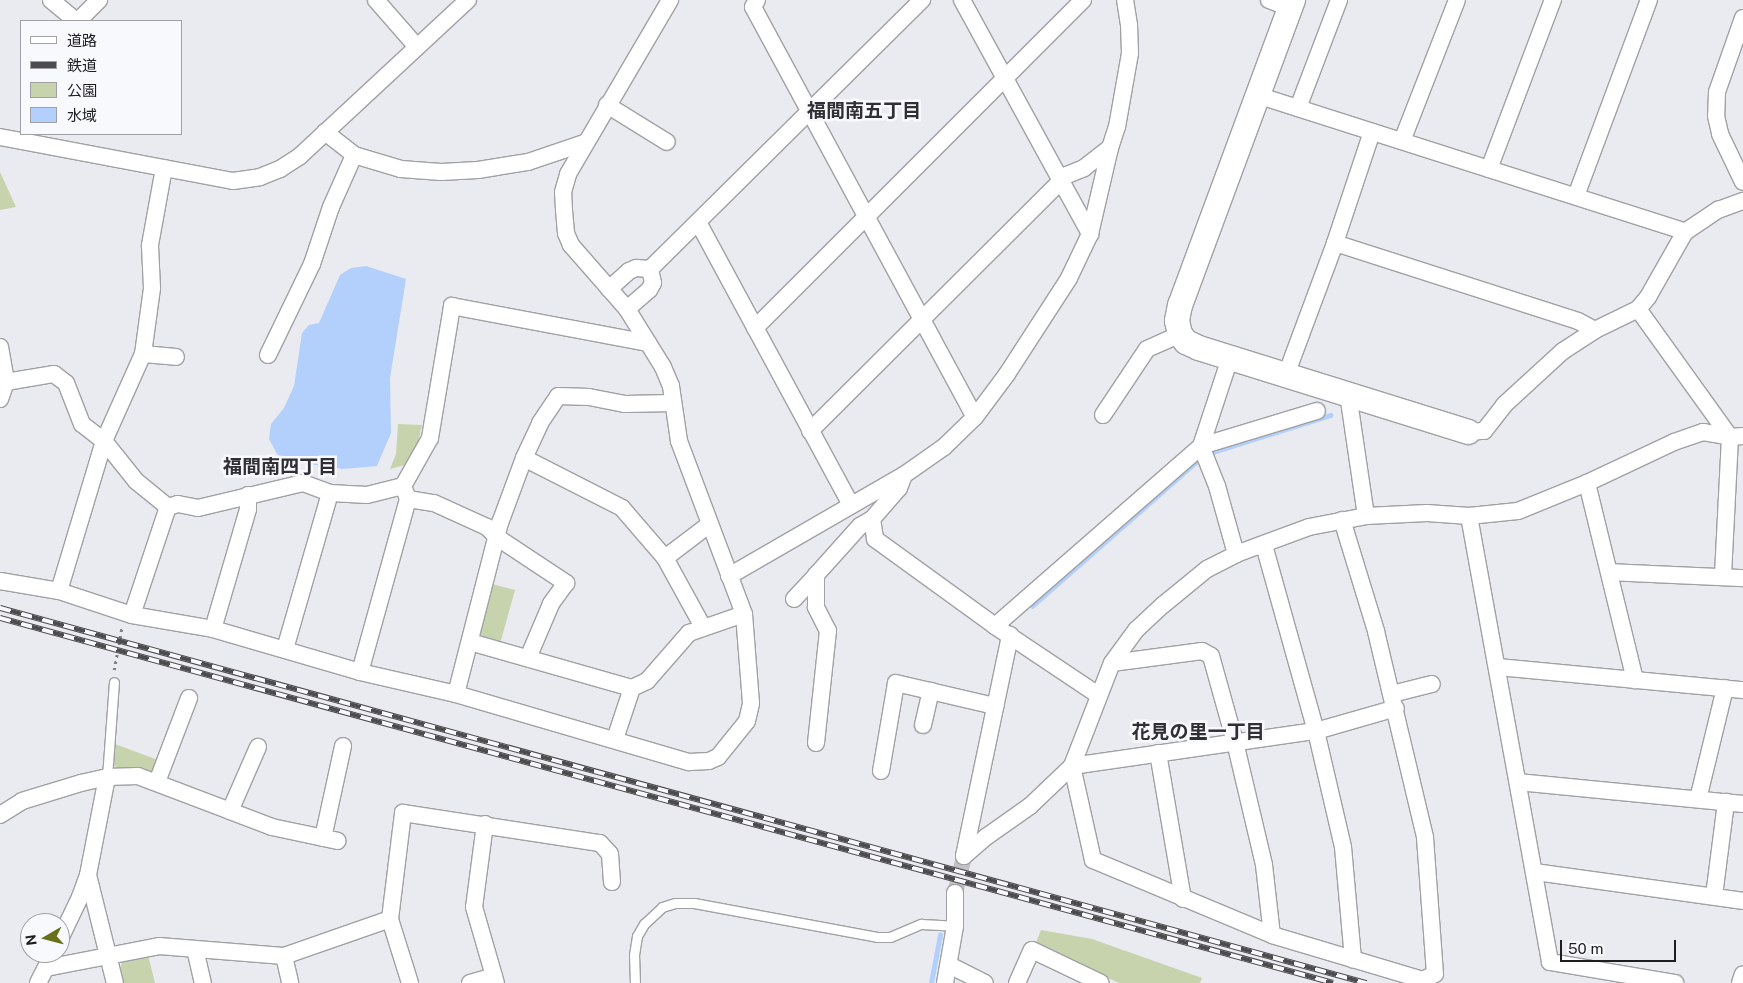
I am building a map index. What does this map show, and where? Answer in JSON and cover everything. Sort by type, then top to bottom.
[{"type":"street","points":[[51,0],[76,20]]},
{"type":"street","points":[[78,20],[99,0]]},
{"type":"street","points":[[376,0],[417,47]]},
{"type":"street","points":[[0,137],[37,139],[164,168],[233,181],[260,177],[280,169],[300,156],[468,0]]},
{"type":"street","points":[[0,581],[59,591],[132,615],[213,629],[360,672],[456,694],[689,762],[709,761],[718,757],[746,721],[751,703],[744,614],[679,441],[671,386],[663,366],[627,309],[576,251],[566,233],[563,192],[568,174],[584,143],[670,0]]},
{"type":"street","points":[[757,0],[753,7],[975,417]]},
{"type":"street","points":[[609,289],[636,268],[650,268],[922,0]]},
{"type":"street","points":[[962,0],[1090,234]]},
{"type":"street","points":[[755,328],[1083,0]]},
{"type":"street","points":[[729,576],[904,475],[944,448],[975,417],[1007,374],[1069,278],[1090,234],[1110,148],[1117,127],[1130,53],[1129,25],[1125,0]]},
{"type":"street","points":[[1298,108],[1339,0]]},
{"type":"street","points":[[1402,141],[1457,0]]},
{"type":"street","points":[[1489,169],[1553,0]]},
{"type":"street","points":[[1576,196],[1649,0]]},
{"type":"street","points":[[1284,3],[1257,95],[1180,305],[1177,321],[1180,334],[1186,342],[1230,358],[1468,432],[1484,432],[1504,405],[1563,351],[1594,330],[1638,309],[1648,297],[1685,232],[1718,210],[1743,201]]},
{"type":"street","points":[[1743,18],[1717,92],[1716,116],[1720,134],[1743,182]]},
{"type":"street","points":[[1257,95],[1685,232]]},
{"type":"street","points":[[607,105],[666,142]]},
{"type":"street","points":[[325,132],[354,155],[401,169],[441,172],[478,170],[528,162],[584,143]]},
{"type":"street","points":[[1286,375],[1335,243],[1372,132]]},
{"type":"street","points":[[810,430],[923,320],[1067,175],[1084,168],[1110,148]]},
{"type":"street","points":[[268,355],[312,264],[331,208],[354,155]]},
{"type":"street","points":[[59,591],[104,441],[143,354],[152,288],[150,245],[164,168]]},
{"type":"street","points":[[698,222],[850,505]]},
{"type":"street","points":[[1335,243],[1578,321],[1594,330]]},
{"type":"street","points":[[627,309],[649,290],[653,283],[650,268]]},
{"type":"street","points":[[360,672],[406,492],[430,438],[452,306],[648,343]]},
{"type":"street","points":[[1638,309],[1737,437],[1723,577]]},
{"type":"street","points":[[1103,415],[1147,349],[1180,334]]},
{"type":"street","points":[[0,347],[6,382],[0,399]]},
{"type":"street","points":[[143,354],[176,357]]},
{"type":"street","points":[[1230,358],[1202,446],[1217,486],[1236,554]]},
{"type":"street","points":[[6,382],[54,374],[66,384],[82,424],[104,441],[136,481],[168,507]]},
{"type":"street","points":[[1348,394],[1366,516]]},
{"type":"street","points":[[456,694],[498,538],[500,523],[524,458],[540,423],[558,396],[590,398],[625,404],[673,402]]},
{"type":"street","points":[[995,626],[1202,446],[1317,411]]},
{"type":"street","points":[[1010,635],[964,856],[986,837],[1030,806],[1072,766],[1112,663],[1136,630],[1163,604],[1207,569],[1236,554],[1309,527],[1342,520],[1366,516],[1427,513],[1469,516],[1518,511],[1588,482],[1674,442],[1703,432],[1737,437]]},
{"type":"street","points":[[524,458],[622,508],[665,558],[703,627]]},
{"type":"street","points":[[794,599],[860,526],[872,518],[898,488],[904,475]]},
{"type":"street","points":[[1588,482],[1635,680]]},
{"type":"street","points":[[168,507],[178,504],[198,508],[303,483],[330,493],[367,496],[406,492],[434,503],[487,527],[498,538],[566,583],[551,604],[528,658]]},
{"type":"street","points":[[285,649],[330,493]]},
{"type":"street","points":[[213,629],[248,509],[248,495]]},
{"type":"street","points":[[132,615],[168,507]]},
{"type":"street","points":[[1469,516],[1498,667],[1550,962],[1675,983]]},
{"type":"street","points":[[872,518],[875,539],[995,626],[1098,695]]},
{"type":"street","points":[[1072,766],[1093,860],[1272,935],[1423,980],[1434,974],[1425,838],[1376,631],[1342,520]]},
{"type":"street","points":[[665,558],[710,524]]},
{"type":"street","points":[[1264,545],[1316,731],[1345,856],[1353,960]]},
{"type":"street","points":[[1610,572],[1743,578]]},
{"type":"street","points":[[816,575],[816,607],[828,631],[816,743]]},
{"type":"street","points":[[615,739],[632,688],[647,680],[688,633],[744,614]]},
{"type":"street","points":[[470,642],[632,688]]},
{"type":"street","points":[[1112,663],[1202,651],[1211,656],[1235,742],[1264,865],[1272,935]]},
{"type":"street","points":[[1498,667],[1743,690]]},
{"type":"street","points":[[881,771],[896,683],[995,706]]},
{"type":"street","points":[[1072,766],[1316,731],[1432,684]]},
{"type":"street","points":[[1698,799],[1725,688]]},
{"type":"street","points":[[923,724],[931,691]]},
{"type":"street","points":[[157,782],[189,698]]},
{"type":"street","points":[[0,815],[22,802],[107,777],[138,776],[272,827],[330,839],[342,746]]},
{"type":"street","points":[[230,811],[258,747]]},
{"type":"street","points":[[1158,753],[1183,899]]},
{"type":"street","points":[[70,918],[88,875],[107,777]]},
{"type":"street","points":[[1518,782],[1743,804]]},
{"type":"street","points":[[1714,896],[1726,802]]},
{"type":"street","points":[[410,983],[390,919],[403,813],[600,843],[610,854],[612,882]]},
{"type":"street","points":[[470,983],[495,980],[474,907],[485,824]]},
{"type":"street","points":[[1535,872],[1743,901]]},
{"type":"street","points":[[88,875],[115,983]]},
{"type":"street","points":[[945,983],[955,926],[955,894]]},
{"type":"street","points":[[70,959],[108,956],[159,946],[284,956],[390,919]]},
{"type":"street","points":[[194,949],[203,983]]},
{"type":"street","points":[[1017,983],[1032,950],[1101,983]]},
{"type":"street","points":[[284,956],[290,983]]},
{"type":"street","points":[[38,983],[48,963]]},
{"type":"street","points":[[949,965],[985,983]]},
{"type":"street","points":[[1740,983],[1743,974]]},
{"type":"lane","points":[[107,777],[114,682]]},
{"type":"lane","points":[[636,983],[634,955],[637,936],[644,924],[662,907],[675,903],[694,903],[877,937],[890,937],[921,924],[955,926]]},
{"type":"path","points":[[114,682],[114,669],[122,624],[132,615]]},
{"type":"green space","points":[[0,172],[16,207],[0,210]]},
{"type":"green space","points":[[398,424],[422,425],[418,442],[405,465],[390,469],[396,454]]},
{"type":"green space","points":[[492,584],[515,590],[500,644],[483,640],[480,631]]},
{"type":"green space","points":[[115,744],[158,760],[153,772],[135,767],[119,769],[113,765]]},
{"type":"green space","points":[[1041,930],[1092,939],[1202,978],[1200,983],[1119,983],[1035,945]]},
{"type":"green space","points":[[148,955],[155,983],[123,983],[120,968],[123,961]]},
{"type":"water","points":[[366,266],[406,279],[390,378],[391,433],[377,466],[343,469],[287,461],[277,454],[269,439],[271,424],[284,408],[294,386],[302,333],[309,325],[319,323],[340,275],[351,268]]},
{"type":"waterway","points":[[1032,606],[1196,462],[1213,452],[1330,415]]},
{"type":"waterway","points":[[931,983],[940,935]]},
{"type":"tunnel","points":[[955,893],[964,856]]},
{"type":"railway","points":[[0,608],[1366,983]]},
{"type":"railway","points":[[0,618],[1333,983]]},
{"type":"district","name":"福間南五丁目","points":[[864,111]]},
{"type":"district","name":"福間南四丁目","points":[[280,467]]},
{"type":"district","name":"花見の里一丁目","points":[[1198,732]]}]
